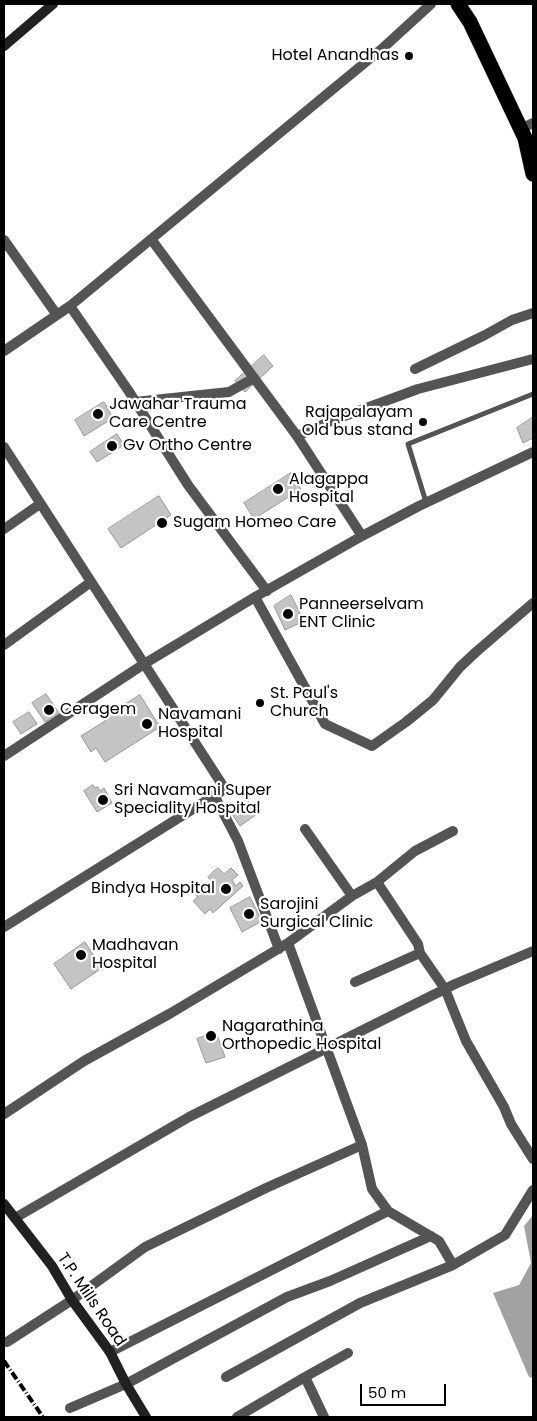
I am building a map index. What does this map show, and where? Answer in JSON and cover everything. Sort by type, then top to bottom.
[{"type":"highway","points":[[458,4],[470,22],[527,126],[525,138],[533,174]]},
{"type":"main road","points":[[4,46],[53,4]]},
{"type":"main road","name":"T.P. Mills Road","points":[[4,1204],[52,1266],[72,1300],[110,1352],[126,1384],[146,1417]]},
{"type":"street","points":[[4,350],[70,306],[384,47],[431,4]]},
{"type":"street","points":[[151,239],[297,436],[362,536]]},
{"type":"street","points":[[4,240],[57,315]]},
{"type":"street","points":[[70,306],[188,485],[266,591]]},
{"type":"street","points":[[415,369],[512,320],[533,313]]},
{"type":"street","points":[[297,436],[331,421],[418,389],[533,358]]},
{"type":"street","points":[[135,402],[229,392],[254,378]]},
{"type":"street","points":[[4,447],[225,789],[4,928]]},
{"type":"street","points":[[4,756],[144,664],[255,597],[426,502],[533,452]]},
{"type":"street","points":[[4,529],[40,504]]},
{"type":"street","points":[[4,645],[91,582]]},
{"type":"street","points":[[255,597],[325,724],[372,746],[433,700],[465,662],[533,603]]},
{"type":"street","points":[[214,795],[238,841],[328,1049],[362,1145],[372,1190],[388,1211],[439,1241],[453,1265]]},
{"type":"street","points":[[305,829],[352,896]]},
{"type":"street","points":[[4,1114],[84,1061],[171,1013],[284,946],[352,896],[377,882],[415,851],[453,831]]},
{"type":"street","points":[[377,882],[418,944],[420,953],[445,989],[466,1041],[504,1107],[511,1124],[533,1159]]},
{"type":"street","points":[[14,1218],[189,1117],[445,989],[533,951]]},
{"type":"street","points":[[355,982],[420,953]]},
{"type":"street","points":[[7,1342],[72,1300],[145,1247],[266,1188],[362,1145]]},
{"type":"street","points":[[226,1377],[360,1303],[453,1265],[505,1235],[533,1190]]},
{"type":"street","points":[[110,1352],[388,1211]]},
{"type":"street","points":[[70,1408],[126,1384],[287,1297],[330,1281],[431,1236]]},
{"type":"street","points":[[238,1417],[305,1376],[348,1354]]},
{"type":"street","points":[[305,1376],[324,1417]]},
{"type":"lane","points":[[426,502],[408,444],[533,394]]},
{"type":"shaded area","points":[[533,1215],[533,1378],[529,1377],[493,1293],[519,1285],[531,1263],[524,1226]]},
{"type":"building","points":[[264,355],[273,366],[245,392],[235,381]]},
{"type":"building","points":[[104,402],[113,418],[84,436],[75,420]]},
{"type":"building","points":[[533,417],[533,438],[523,443],[517,428]]},
{"type":"building","points":[[117,434],[124,445],[97,462],[90,452]]},
{"type":"building","points":[[291,473],[301,489],[254,519],[244,503]]},
{"type":"building","points":[[159,496],[171,515],[121,548],[108,529]]},
{"type":"building","points":[[291,595],[304,621],[285,630],[274,606]]},
{"type":"building","points":[[46,694],[59,713],[45,722],[32,703]]},
{"type":"building","points":[[140,695],[160,727],[105,762],[96,748],[91,752],[81,736],[105,721],[102,716],[110,711],[113,715],[120,710],[123,716],[129,712],[124,705]]},
{"type":"building","points":[[29,712],[37,724],[21,734],[13,722]]},
{"type":"building","points":[[93,785],[95,788],[98,787],[100,791],[104,788],[112,803],[97,812],[84,791]]},
{"type":"building","points":[[249,802],[257,814],[240,826],[232,814]]},
{"type":"building","points":[[218,868],[224,874],[231,868],[238,875],[232,880],[236,886],[240,882],[243,886],[213,913],[210,909],[205,914],[193,901],[198,897],[194,892],[203,884],[207,889],[213,883],[208,877]]},
{"type":"building","points":[[250,897],[262,921],[242,932],[230,908]]},
{"type":"building","points":[[85,942],[102,968],[71,989],[54,964]]},
{"type":"building","points":[[216,1032],[225,1057],[206,1063],[197,1039]]},
{"type":"railway","points":[[4,1361],[43,1417]]},
{"type":"place","name":"Hotel Anandhas","points":[[409,56]]},
{"type":"place","name":"Jawahar Trauma Care Centre","points":[[98,414]]},
{"type":"place","name":"Rajapalayam Old bus stand","points":[[423,422]]},
{"type":"place","name":"Gv Ortho Centre","points":[[112,446]]},
{"type":"place","name":"Alagappa Hospital","points":[[278,489]]},
{"type":"place","name":"Sugam Homeo Care","points":[[162,523]]},
{"type":"place","name":"Panneerselvam ENT Clinic","points":[[288,614]]},
{"type":"place","name":"St. Paul's Church","points":[[260,703]]},
{"type":"place","name":"Ceragem","points":[[49,710]]},
{"type":"place","name":"Navamani Hospital","points":[[147,724]]},
{"type":"place","name":"Sri Navamani Super Speciality Hospital","points":[[103,800]]},
{"type":"place","name":"Bindya Hospital","points":[[226,889]]},
{"type":"place","name":"Sarojini Surgical Clinic","points":[[249,914]]},
{"type":"place","name":"Madhavan Hospital","points":[[81,955]]},
{"type":"place","name":"Nagarathina Orthopedic Hospital","points":[[211,1036]]}]
